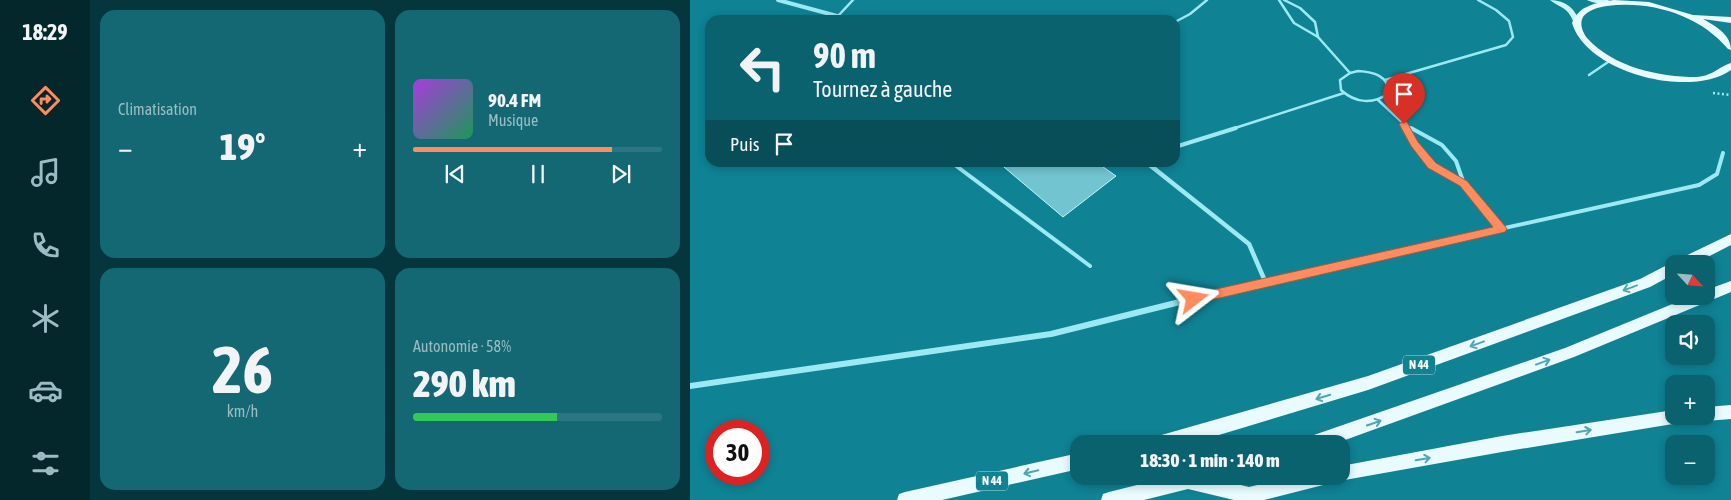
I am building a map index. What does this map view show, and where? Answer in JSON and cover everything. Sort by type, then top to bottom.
[{"type":"main road","points":[[1553,0],[1575,13],[1581,36],[1592,48],[1611,60],[1635,70],[1661,77],[1688,80],[1710,78],[1729,71]]},
{"type":"main road","points":[[1590,0],[1645,2],[1686,14],[1731,20]]},
{"type":"main road","points":[[1577,24],[1578,16],[1585,10],[1594,5],[1608,2]]},
{"type":"main road","points":[[1686,14],[1728,38],[1731,47]]},
{"type":"main road","points":[[1699,255],[1731,238]]},
{"type":"main road","name":"N 44","points":[[1190,435],[1368,384],[1645,283],[1665,273]]},
{"type":"main road","points":[[1337,435],[1569,353],[1731,286]]},
{"type":"main road","points":[[1715,413],[1731,412]]},
{"type":"main road","points":[[1350,472],[1511,443],[1665,418]]},
{"type":"main road","name":"N 44","points":[[905,500],[1070,463]]},
{"type":"main road","points":[[1110,500],[1178,485]]},
{"type":"main road","points":[[1204,485],[1249,495],[1293,485]]},
{"type":"street","points":[[778,0],[834,15]]},
{"type":"street","points":[[690,386],[1051,334],[1265,281],[1249,244],[1152,167]]},
{"type":"lane","points":[[839,15],[853,0]]},
{"type":"lane","points":[[1180,19],[1207,0]]},
{"type":"lane","points":[[1279,0],[1286,16],[1302,30],[1318,37],[1350,72]]},
{"type":"lane","points":[[1284,0],[1300,8],[1315,22],[1318,37]]},
{"type":"lane","points":[[1386,80],[1506,45],[1513,37],[1509,21],[1496,10],[1478,0]]},
{"type":"lane","points":[[1589,75],[1611,60]]},
{"type":"lane","points":[[1350,72],[1374,73],[1386,80],[1390,87],[1389,92],[1378,100],[1361,101],[1344,93],[1339,84],[1340,80],[1350,72]]},
{"type":"lane","points":[[1180,145],[1344,93]]},
{"type":"lane","points":[[1378,100],[1404,124],[1442,145],[1456,161],[1464,184]]},
{"type":"lane","points":[[1404,124],[1414,144],[1432,165],[1464,184],[1501,229]]},
{"type":"lane","points":[[1265,281],[1699,185],[1717,174],[1723,153]]},
{"type":"lane","points":[[959,167],[1090,266]]},
{"type":"building","points":[[1004,167],[1103,167],[1116,176],[1063,217]]},
{"type":"route","points":[[1194,299],[1265,281],[1501,229],[1464,184],[1432,165],[1414,144],[1404,124]]}]
